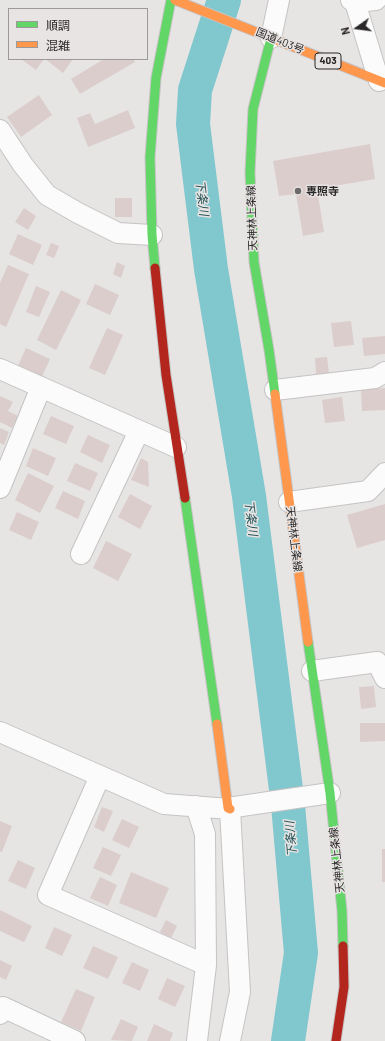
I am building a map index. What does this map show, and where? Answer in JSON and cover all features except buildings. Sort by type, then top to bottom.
[{"type":"main road","points":[[171,0],[155,86],[150,157],[152,235],[166,375],[231,808]]},
{"type":"main road","name":"国道403号","points":[[175,0],[382,82]]},
{"type":"main road","name":"天神林上条線","points":[[271,38],[254,109],[250,173],[254,262],[275,390],[312,671],[330,793],[342,919],[344,987],[336,1041]]},
{"type":"street","points":[[271,38],[279,0]]},
{"type":"street","points":[[376,0],[353,1],[382,82]]},
{"type":"street","points":[[0,130],[23,165],[47,195],[78,213],[118,233],[152,235]]},
{"type":"street","points":[[0,369],[176,447]]},
{"type":"street","points":[[275,390],[375,378],[385,372]]},
{"type":"street","points":[[0,488],[42,387]]},
{"type":"street","points":[[81,554],[139,430]]},
{"type":"street","points":[[289,502],[368,491],[385,473]]},
{"type":"street","points":[[312,671],[377,662],[385,678]]},
{"type":"street","points":[[0,732],[164,804],[231,808],[330,793]]},
{"type":"street","points":[[100,776],[48,895],[206,965]]},
{"type":"street","points":[[196,806],[205,834],[206,965],[196,1041]]},
{"type":"street","points":[[230,1041],[240,992],[231,808]]},
{"type":"street","points":[[0,1014],[3,1007],[75,1041]]},
{"type":"waterway","name":"下条川","points":[[224,0],[195,90],[193,124],[211,269],[249,496],[288,805],[301,953],[288,1041]]},
{"type":"traffic: fast","points":[[155,268],[152,235],[150,157],[156,78],[171,0]]},
{"type":"traffic: fast","points":[[271,38],[253,109],[250,173],[254,262],[275,394]]},
{"type":"traffic: fast","points":[[185,498],[217,724]]},
{"type":"traffic: fast","points":[[308,642],[330,793],[342,911],[343,946]]},
{"type":"traffic: slow","points":[[175,0],[385,83]]},
{"type":"traffic: slow","points":[[275,394],[308,642]]},
{"type":"traffic: slow","points":[[217,724],[228,808],[230,809]]},
{"type":"traffic: jam","points":[[155,268],[166,375],[185,498]]},
{"type":"traffic: jam","points":[[336,1041],[344,987],[343,946]]},
{"type":"place","name":"専照寺","points":[[298,191]]}]
